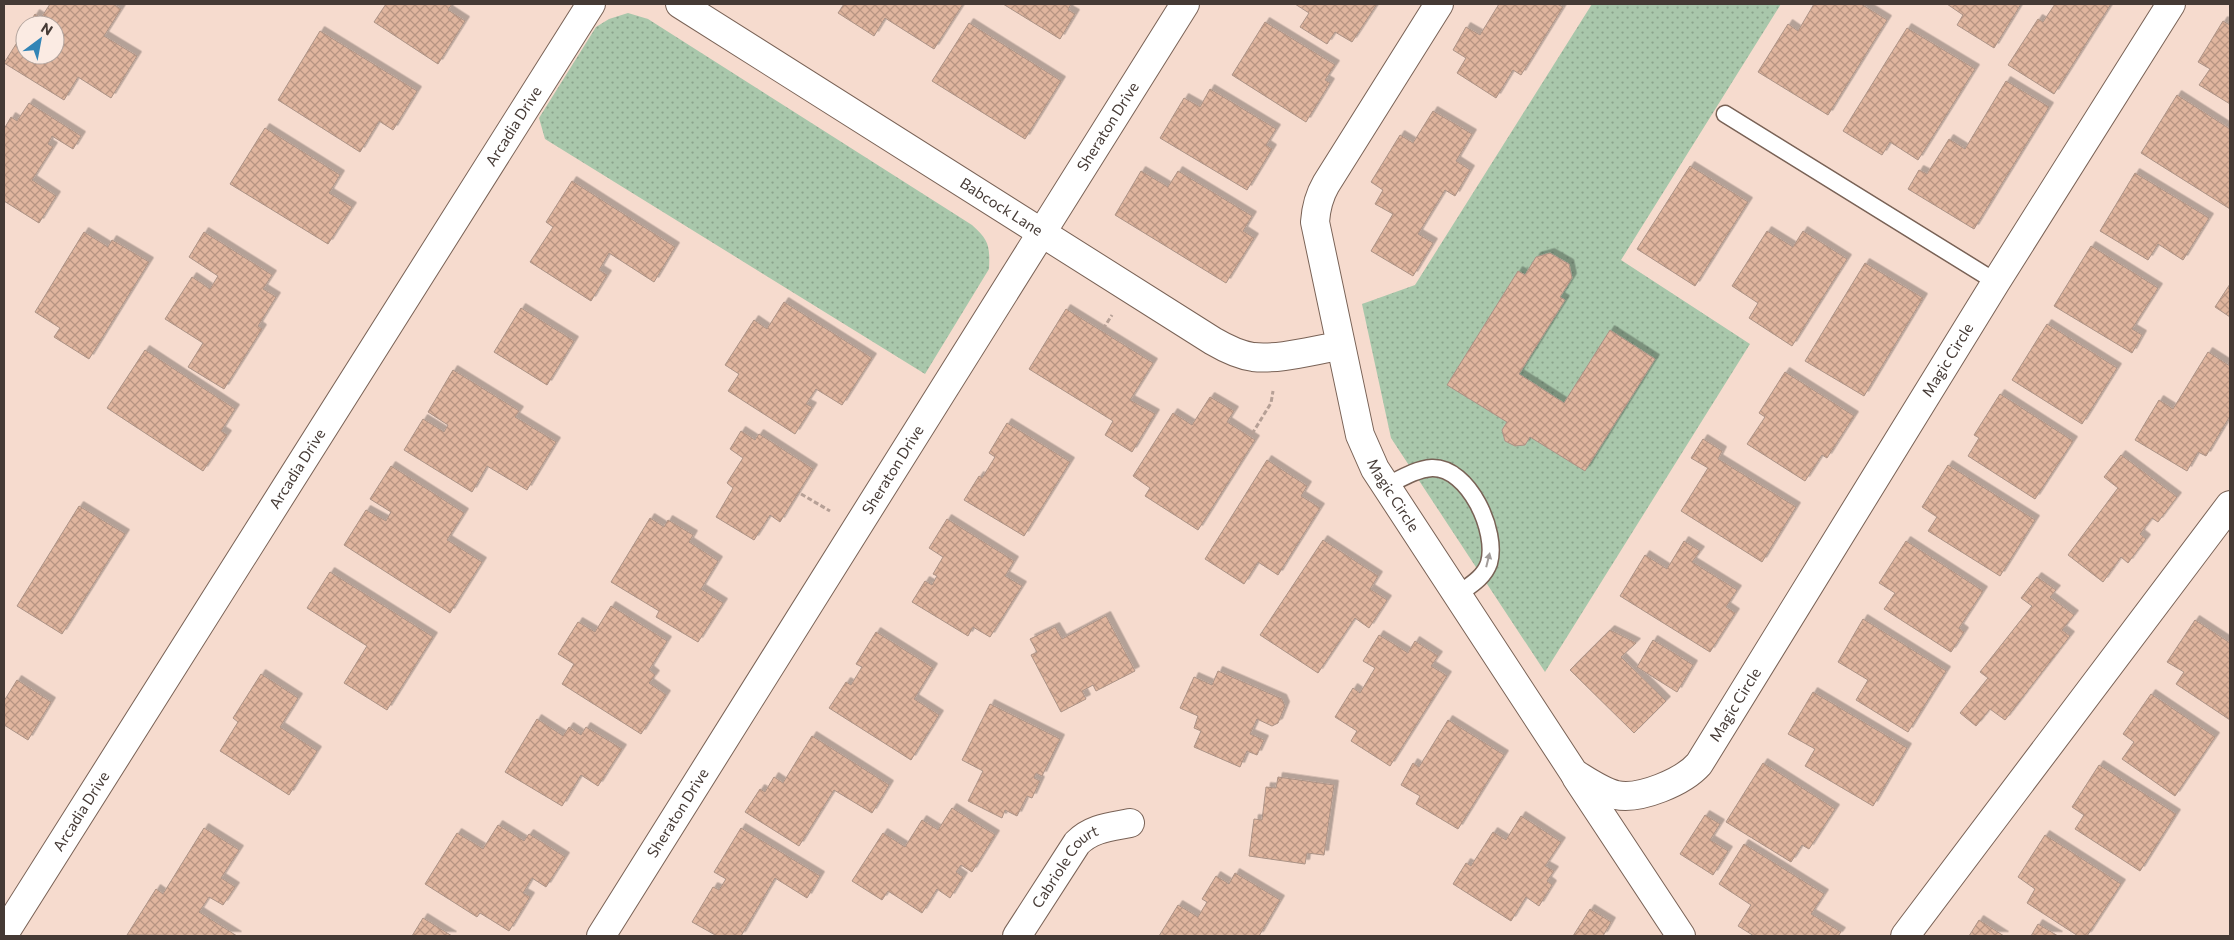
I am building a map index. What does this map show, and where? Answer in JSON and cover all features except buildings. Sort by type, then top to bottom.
[{"type":"street","name":"Arcadia Drive","points":[[4,934],[591,4]]},
{"type":"street","name":"Babcock Lane","points":[[680,4],[1226,348],[1253,357],[1266,357],[1340,346]]},
{"type":"street","name":"Sheraton Drive","points":[[601,936],[1185,4]]},
{"type":"street","name":"Magic Circle","points":[[1439,4],[1326,184],[1318,203],[1315,222],[1340,346],[1362,440],[1368,457],[1574,773],[1617,795],[1641,793],[1682,779],[1699,764],[1996,282],[2171,4]]},
{"type":"street","points":[[1906,936],[2230,505]]},
{"type":"street","points":[[1574,773],[1681,936]]},
{"type":"street","name":"Cabriole Court","points":[[1018,936],[1077,843],[1085,834],[1097,829],[1130,823]]},
{"type":"lane","points":[[1724,114],[1996,282]]},
{"type":"lane","points":[[1386,486],[1409,475],[1434,468],[1444,470],[1459,479],[1470,491],[1485,519],[1491,550],[1485,571],[1477,580],[1457,595]]},
{"type":"path","points":[[1252,434],[1271,403],[1273,385]]},
{"type":"path","points":[[801,494],[832,513]]},
{"type":"green space","points":[[1592,4],[1781,4],[1621,260],[1750,344],[1545,672],[1391,438],[1362,304],[1415,285]]},
{"type":"green space","points":[[628,13],[648,19],[972,225],[982,235],[989,249],[989,269],[925,374],[545,139],[539,118],[596,27],[609,19]]}]
